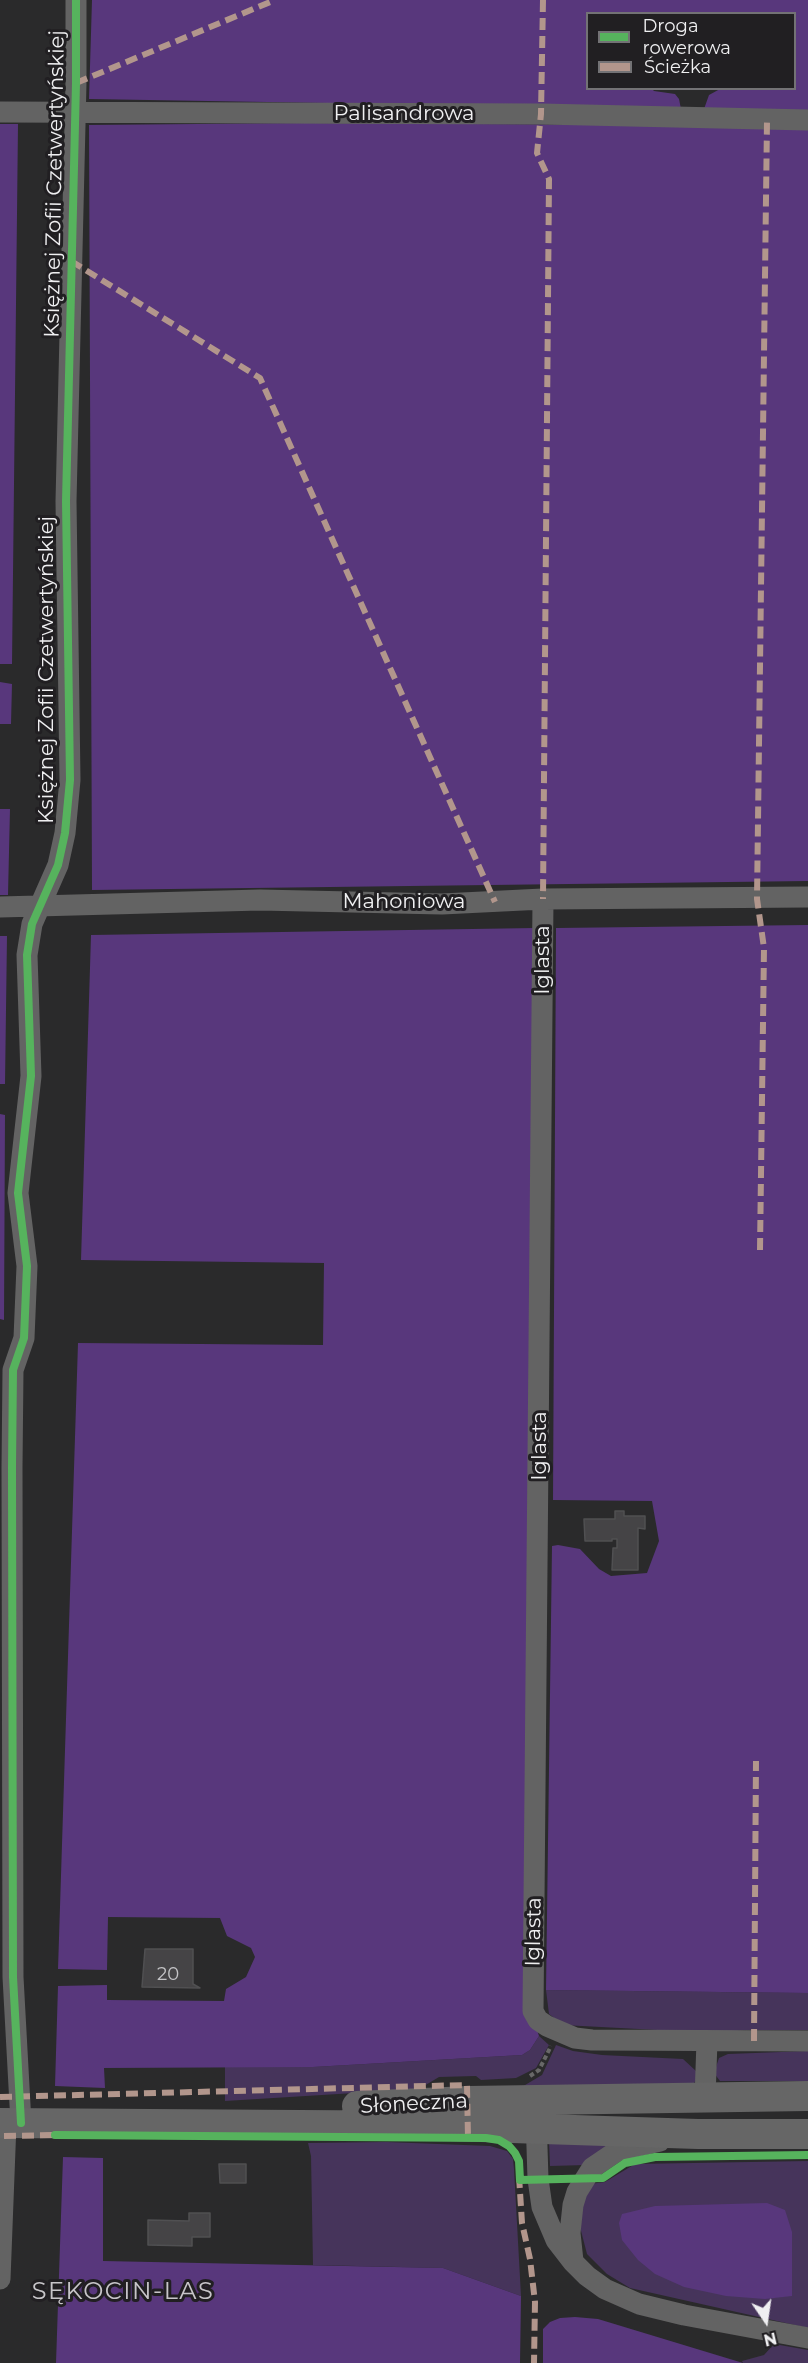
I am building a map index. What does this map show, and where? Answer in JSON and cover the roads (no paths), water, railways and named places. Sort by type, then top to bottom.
[{"type":"main road","name":"Słoneczna","points":[[9,2123],[533,2088],[705,2098],[808,2096]]},
{"type":"main road","name":"Słoneczna","points":[[9,2123],[450,2126],[698,2134],[808,2134]]},
{"type":"street","name":"Księżnej Zofii Czetwertyńskiej","points":[[0,2279],[9,2123],[13,1965],[13,1370],[24,1338],[27,1266],[18,1192],[31,1076],[27,955],[32,924],[58,865],[65,832],[70,780],[66,501],[76,0]]},
{"type":"street","name":"Palisandrowa","points":[[0,112],[529,114],[808,120]]},
{"type":"street","name":"Mahoniowa","points":[[0,907],[260,900],[442,904],[543,899],[808,897]]},
{"type":"street","name":"Iglasta","points":[[543,899],[533,2011],[538,2020],[575,2038],[707,2041]]},
{"type":"street","points":[[705,2098],[707,2041],[808,2041]]},
{"type":"street","points":[[533,2088],[538,2179],[542,2207],[551,2230],[573,2262],[600,2286],[632,2302],[684,2315],[808,2338]]},
{"type":"street","points":[[573,2262],[570,2233],[572,2210],[577,2192],[592,2168],[617,2151],[698,2134]]},
{"type":"district","name":"SĘKOCIN-LAS","points":[[123,2292]]}]
